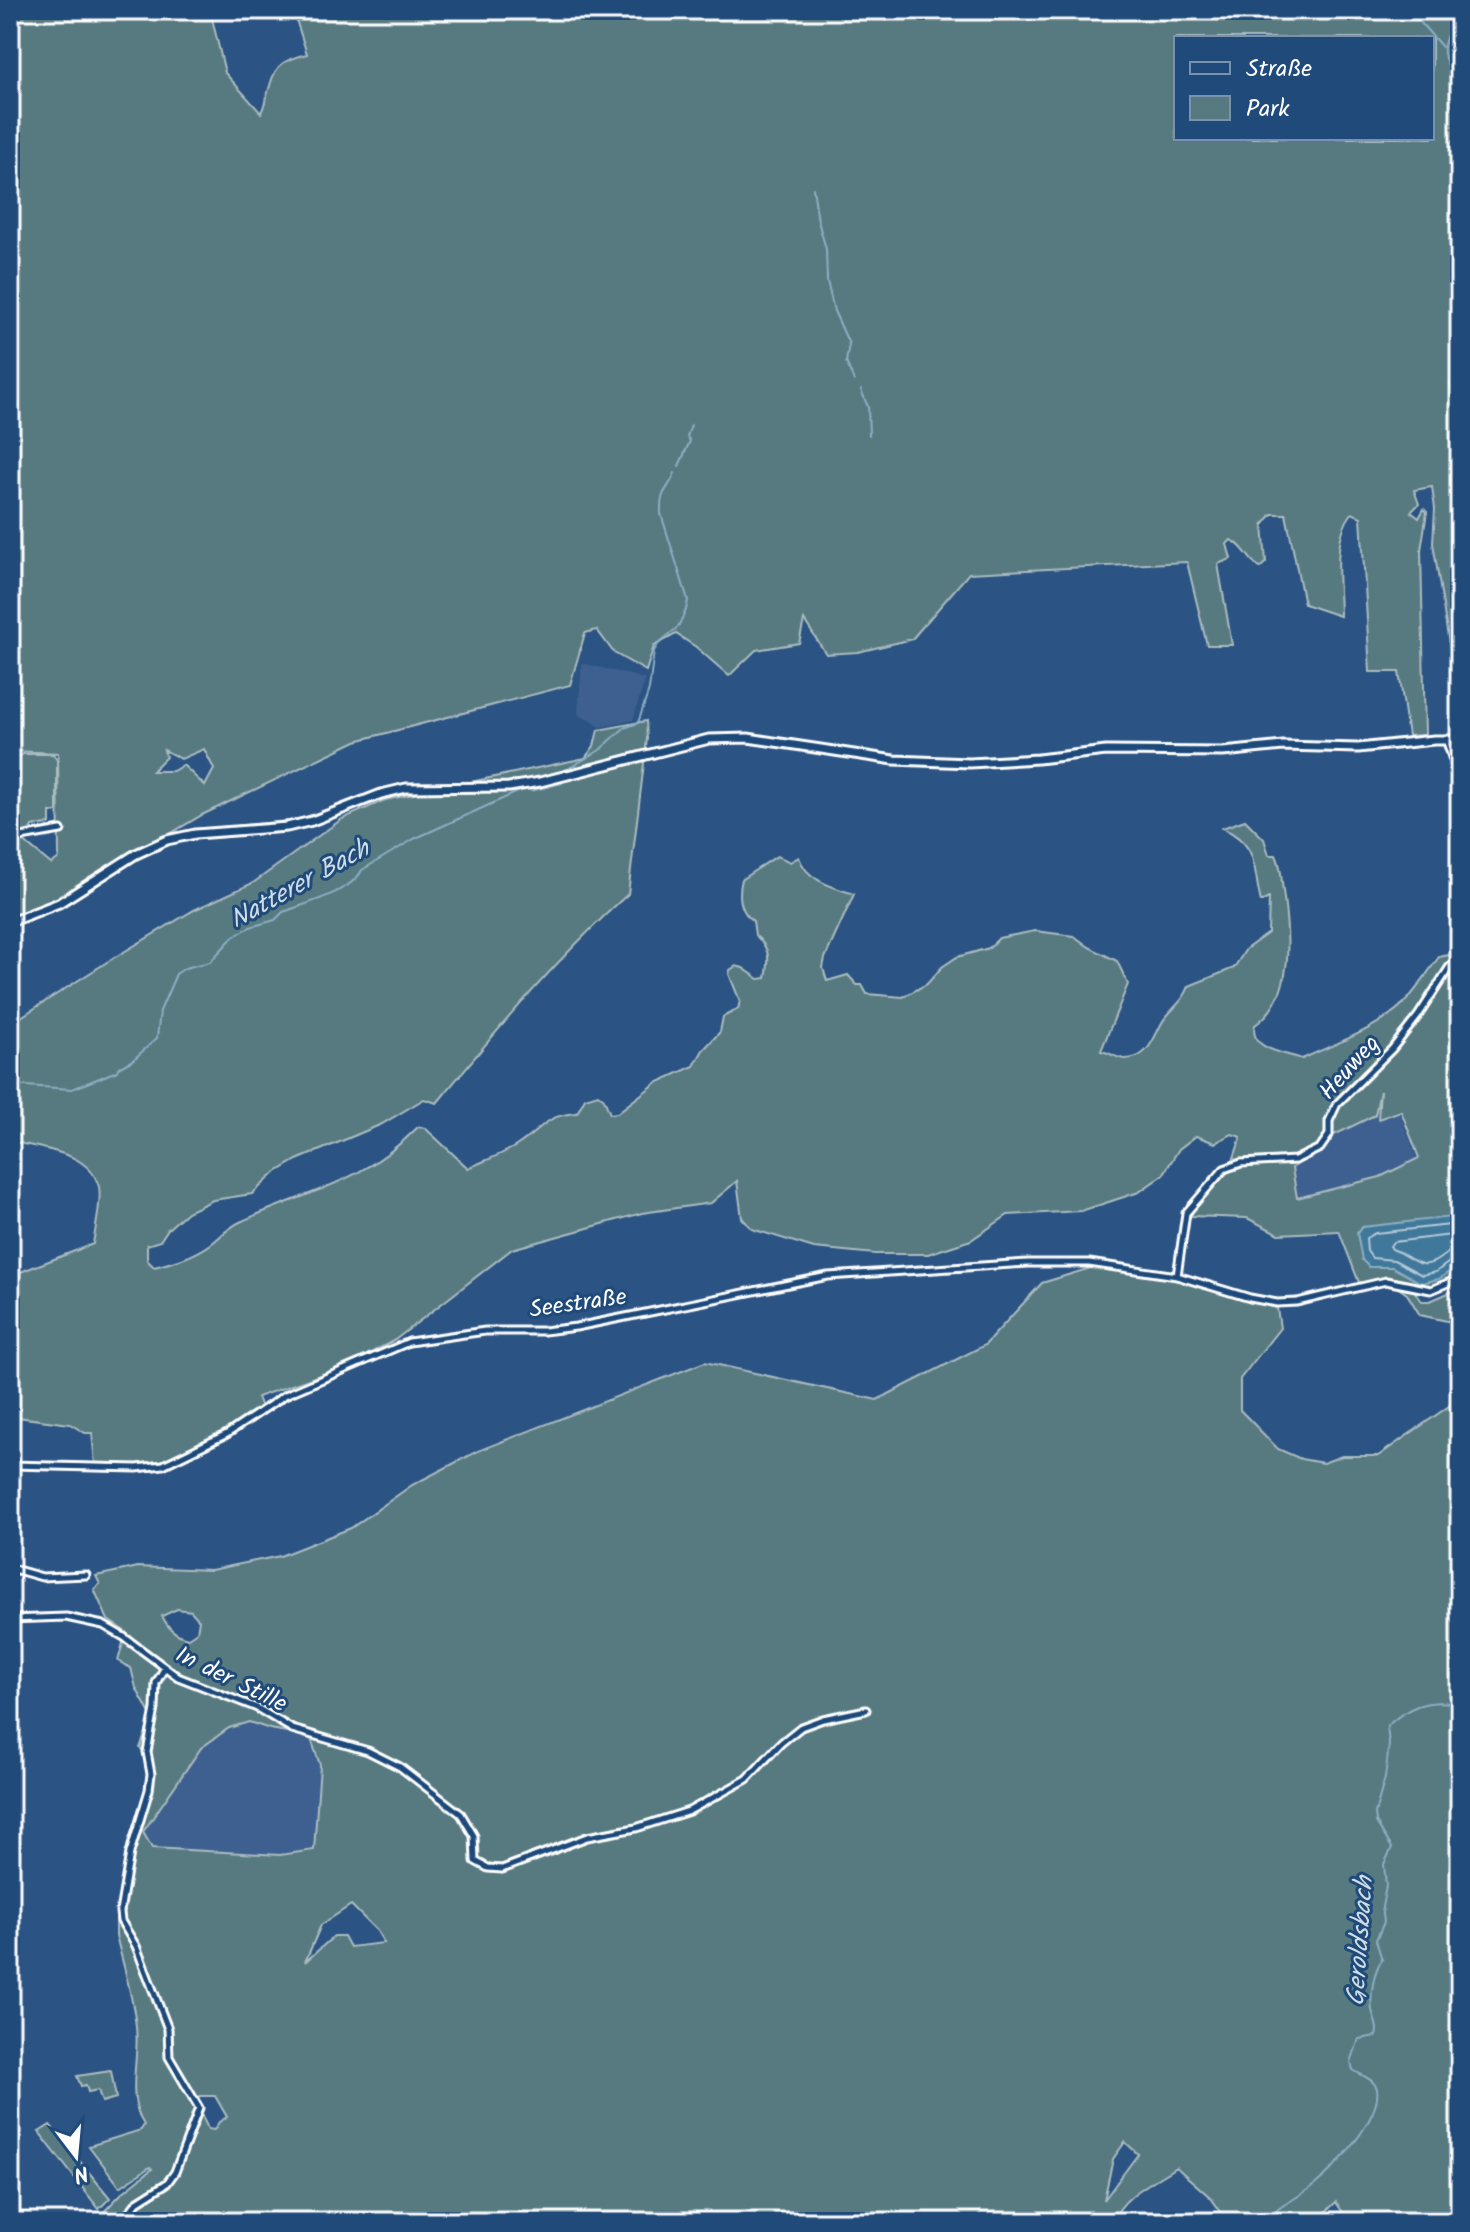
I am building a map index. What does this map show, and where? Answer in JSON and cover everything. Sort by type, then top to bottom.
[{"type":"main road","points":[[10,922],[59,903],[136,854],[167,840],[195,834],[287,827],[406,788],[496,787],[540,782],[681,745],[723,738],[761,739],[894,760],[955,763],[1015,761],[1106,751],[1214,752],[1298,745],[1358,748],[1460,740]]},
{"type":"street","name":"Heuweg","points":[[1177,1276],[1183,1223],[1193,1203],[1230,1166],[1295,1160],[1320,1148],[1329,1135],[1329,1121],[1337,1104],[1392,1049],[1459,957],[1455,951],[1458,775],[1446,739]]},
{"type":"street","points":[[10,839],[61,830]]},
{"type":"street","name":"Seestraße","points":[[10,1465],[143,1468],[169,1464],[227,1434],[285,1395],[388,1350],[428,1337],[576,1327],[828,1276],[1028,1263],[1077,1263],[1177,1276],[1277,1303],[1297,1302],[1393,1281],[1431,1290],[1460,1278]]},
{"type":"street","points":[[10,1568],[42,1577],[86,1575]]},
{"type":"street","name":"In der Stille","points":[[10,1619],[58,1616],[89,1620],[113,1630],[185,1681],[257,1708],[305,1734],[312,1733],[368,1751],[400,1767],[461,1814],[474,1836],[475,1861],[488,1868],[502,1869],[587,1837],[636,1828],[689,1811],[747,1779],[801,1727],[866,1710]]},
{"type":"street","points":[[122,2222],[137,2202],[167,2183],[175,2172],[198,2105],[169,2057],[168,2029],[136,1946],[121,1921],[120,1912],[130,1853],[149,1790],[151,1774],[147,1752],[156,1683],[164,1669]]},
{"type":"shaded area","points":[[582,663],[645,679],[633,720],[601,727],[578,714]]},
{"type":"shaded area","points":[[1399,1112],[1417,1159],[1380,1177],[1297,1198],[1292,1169],[1318,1152],[1332,1136],[1375,1115],[1377,1120]]},
{"type":"shaded area","points":[[248,1722],[310,1736],[320,1765],[314,1850],[280,1855],[152,1848],[143,1831],[201,1748],[229,1728]]},
{"type":"green space","points":[[10,10],[210,10],[225,73],[261,113],[279,67],[294,57],[307,54],[293,10],[1460,10],[1460,689],[1456,688],[1433,543],[1435,509],[1432,487],[1414,490],[1419,504],[1411,512],[1419,518],[1424,509],[1427,512],[1421,550],[1425,735],[1408,736],[1399,672],[1370,672],[1361,517],[1352,513],[1341,536],[1338,576],[1340,616],[1304,604],[1286,514],[1272,514],[1263,525],[1266,562],[1260,568],[1231,540],[1227,544],[1231,559],[1218,564],[1232,645],[1207,645],[1187,562],[969,573],[912,639],[858,652],[826,654],[804,620],[799,643],[756,650],[729,676],[676,634],[654,646],[646,671],[614,653],[597,630],[585,633],[570,685],[356,741],[202,815],[75,890],[10,920],[10,847],[23,841],[51,864],[59,858],[58,753],[10,751]],"holes":[[[204,749],[214,769],[205,786],[183,765],[173,771],[152,771],[166,757],[164,750],[181,759]]]},
{"type":"green space","points":[[646,721],[647,739],[628,894],[552,969],[437,1103],[424,1099],[382,1124],[297,1160],[275,1173],[252,1194],[213,1200],[187,1212],[160,1241],[147,1245],[147,1260],[154,1267],[190,1256],[240,1222],[355,1174],[376,1162],[418,1127],[425,1128],[468,1168],[516,1146],[550,1120],[577,1113],[585,1098],[598,1094],[604,1099],[610,1114],[617,1113],[656,1083],[694,1066],[703,1050],[720,1032],[723,1017],[738,1009],[740,1001],[730,970],[736,966],[759,979],[766,978],[768,954],[755,935],[753,921],[743,908],[740,891],[742,879],[777,856],[790,862],[799,857],[807,872],[814,877],[854,894],[825,958],[823,968],[827,981],[848,975],[857,985],[862,985],[867,994],[903,997],[927,984],[942,967],[957,957],[989,948],[999,938],[1035,931],[1074,936],[1117,961],[1128,984],[1101,1051],[1122,1059],[1133,1058],[1149,1046],[1189,986],[1234,968],[1246,949],[1268,933],[1269,898],[1261,902],[1249,850],[1243,842],[1222,828],[1245,820],[1264,839],[1269,855],[1276,855],[1278,859],[1287,926],[1287,963],[1278,998],[1255,1025],[1254,1033],[1263,1045],[1302,1059],[1356,1035],[1405,1002],[1439,957],[1454,954],[1455,994],[1458,993],[1455,974],[1460,974],[1460,1278],[1440,1286],[1421,1288],[1395,1278],[1360,1285],[1339,1231],[1279,1234],[1247,1218],[1191,1216],[1195,1207],[1230,1170],[1241,1137],[1232,1134],[1215,1143],[1196,1136],[1179,1149],[1163,1175],[1139,1192],[1081,1211],[1008,1215],[971,1240],[928,1254],[875,1254],[814,1248],[752,1229],[742,1218],[737,1181],[711,1203],[642,1213],[512,1249],[395,1340],[346,1366],[257,1397],[261,1407],[225,1432],[185,1454],[158,1463],[95,1464],[92,1433],[85,1433],[70,1424],[10,1416],[10,1276],[93,1244],[100,1193],[94,1175],[76,1159],[51,1150],[10,1143],[10,1024],[194,910],[253,883],[342,819],[385,800],[585,758],[594,746],[598,730]],"holes":[[[1380,1091],[1378,1119],[1401,1111],[1419,1158],[1380,1177],[1297,1198],[1292,1168],[1318,1152],[1332,1136],[1375,1115]]]},
{"type":"green space","points":[[23,754],[53,754],[57,760],[57,812],[50,812],[50,824],[32,826],[30,830],[10,837],[10,782],[14,760]]},
{"type":"green space","points":[[1097,1266],[1176,1279],[1277,1308],[1280,1328],[1240,1379],[1240,1410],[1278,1449],[1301,1459],[1323,1463],[1342,1456],[1378,1456],[1449,1406],[1460,1389],[1460,2222],[1346,2222],[1336,2202],[1315,2222],[1228,2222],[1211,2198],[1176,2167],[1131,2197],[1123,2204],[1113,2222],[94,2222],[122,2193],[152,2169],[150,2167],[120,2187],[89,2146],[141,2130],[144,2125],[135,2102],[136,2027],[116,1935],[116,1919],[123,1918],[125,1900],[120,1897],[128,1842],[152,1773],[140,1748],[147,1729],[152,1728],[156,1713],[149,1712],[136,1688],[131,1668],[118,1661],[126,1632],[108,1620],[94,1589],[100,1584],[96,1576],[138,1567],[211,1570],[280,1556],[351,1528],[412,1485],[478,1451],[705,1362],[877,1400],[985,1345],[1042,1283]],"holes":[[[177,1609],[191,1611],[199,1620],[197,1632],[188,1638],[179,1635],[162,1616]],[[249,1722],[310,1736],[320,1765],[314,1850],[280,1855],[152,1848],[143,1832],[201,1748],[229,1728]],[[351,1905],[377,1931],[384,1943],[350,1947],[344,1936],[334,1936],[305,1962],[321,1925]],[[200,2096],[215,2096],[227,2117],[214,2130],[208,2129],[198,2107],[200,2105],[196,2099]],[[1125,2142],[1138,2154],[1104,2200],[1113,2159]]]},
{"type":"green space","points":[[1394,1285],[1414,1291],[1422,1301],[1430,1301],[1460,1288],[1460,1327],[1456,1323],[1420,1315],[1407,1294]]},
{"type":"green space","points":[[111,2071],[116,2098],[102,2102],[98,2090],[88,2092],[77,2076]]},
{"type":"green space","points":[[50,2125],[110,2198],[99,2209],[39,2132]]},
{"type":"water","points":[[1460,1216],[1460,1264],[1439,1279],[1421,1283],[1392,1267],[1369,1267],[1362,1260],[1357,1233],[1362,1227]]},
{"type":"waterway","points":[[1414,10],[1432,36]]},
{"type":"waterway","points":[[1456,10],[1444,56],[1460,78]]},
{"type":"waterway","points":[[1434,38],[1442,47]]},
{"type":"waterway","points":[[813,188],[826,249],[827,281],[834,311],[849,344],[846,362],[854,381]]},
{"type":"waterway","points":[[1460,264],[1457,274],[1460,282]]},
{"type":"waterway","points":[[1460,371],[1450,383],[1460,407]]},
{"type":"waterway","points":[[861,390],[868,407],[869,435]]},
{"type":"waterway","name":"Natterer Bach","points":[[679,466],[690,441],[687,437],[691,425]]},
{"type":"waterway","name":"Natterer Bach","points":[[561,773],[600,750],[624,728],[638,723],[649,690],[654,651],[678,627],[686,610],[688,600],[661,514],[663,495],[675,473]]},
{"type":"waterway","name":"Natterer Bach","points":[[531,791],[562,783]]},
{"type":"waterway","points":[[294,820],[392,787]]},
{"type":"waterway","name":"Natterer Bach","points":[[10,1085],[72,1089],[117,1071],[157,1038],[160,1011],[176,974],[185,968],[210,962],[233,937],[250,927],[275,920],[283,912],[338,891],[357,878],[362,870],[414,839],[520,791]]},
{"type":"waterway","points":[[194,830],[287,821]]},
{"type":"waterway","points":[[158,839],[177,833]]},
{"type":"waterway","points":[[104,870],[154,841]]},
{"type":"waterway","points":[[52,902],[68,893]]},
{"type":"waterway","name":"Geroldsbach","points":[[1262,2222],[1333,2168],[1355,2142],[1372,2113],[1377,2089],[1370,2080],[1353,2070],[1351,2062],[1359,2039],[1376,2036],[1377,2033],[1372,1991],[1382,1960],[1376,1940],[1384,1922],[1384,1864],[1392,1848],[1376,1822],[1375,1813],[1385,1778],[1389,1745],[1387,1726],[1402,1714],[1425,1704],[1452,1703],[1460,1711]]}]
